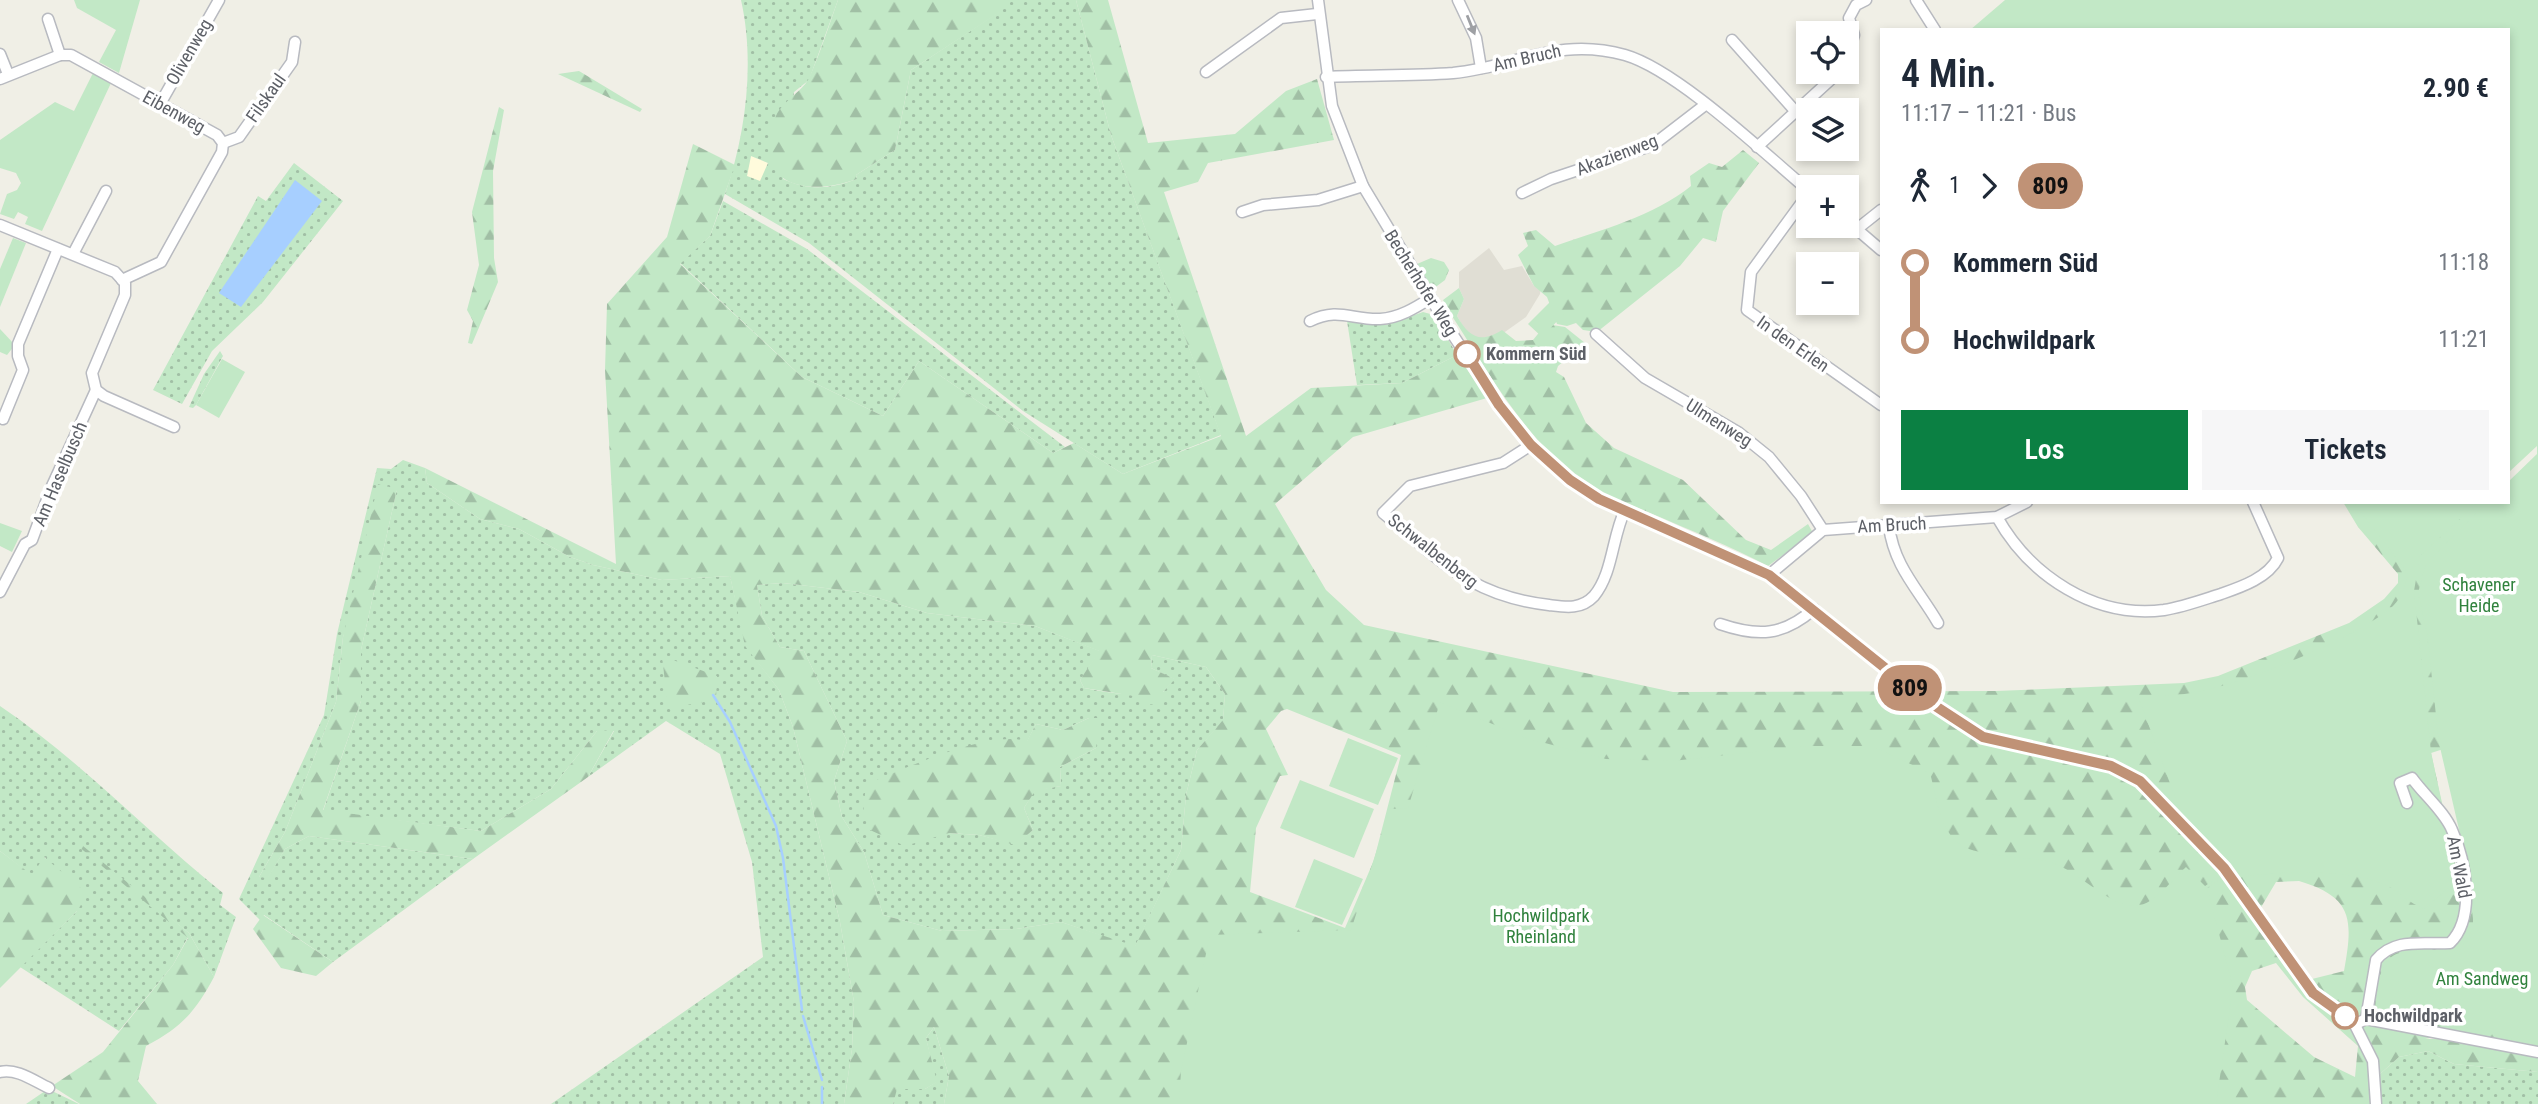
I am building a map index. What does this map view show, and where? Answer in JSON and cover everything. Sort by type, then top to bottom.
[{"type":"street","name":"Olivenweg","points":[[160,104],[219,0]]},
{"type":"street","name":"Becherhofer Weg","points":[[1318,0],[1317,14],[1332,106],[1363,186],[1499,405],[1531,445],[1570,480],[1625,510],[1769,575],[1920,696],[1983,737],[2111,766],[2140,781],[2224,868],[2313,993],[2355,1025]]},
{"type":"street","points":[[1458,0],[1476,38],[1481,68]]},
{"type":"street","points":[[1850,21],[1856,5],[1867,0]]},
{"type":"street","points":[[1916,0],[1935,28]]},
{"type":"street","points":[[1206,72],[1281,18],[1317,14]]},
{"type":"street","points":[[0,54],[4,77],[60,55],[48,19]]},
{"type":"street","points":[[1732,40],[1796,112],[1757,147]]},
{"type":"street","name":"Filskaul","points":[[223,143],[239,137],[292,62],[295,42]]},
{"type":"street","name":"Am Bruch","points":[[1326,77],[1455,72],[1552,50],[1579,47],[1626,55],[1666,74],[1796,181]]},
{"type":"street","name":"Eibenweg","points":[[60,55],[71,55],[217,135],[223,143],[222,152],[160,262],[122,280]]},
{"type":"street","points":[[1811,98],[1826,84]]},
{"type":"street","name":"Akazienweg","points":[[1522,193],[1551,178],[1653,145],[1705,105]]},
{"type":"street","points":[[1242,212],[1263,205],[1327,198],[1363,186]]},
{"type":"street","points":[[73,254],[106,191]]},
{"type":"street","name":"In den Erlen","points":[[1796,209],[1751,272],[1747,310],[1880,404]]},
{"type":"street","points":[[1859,227],[1880,211]]},
{"type":"street","points":[[0,225],[115,272],[122,280]]},
{"type":"street","points":[[1859,231],[1880,249]]},
{"type":"street","points":[[3,419],[23,369],[18,356],[18,344],[58,249]]},
{"type":"street","name":"Am Haselbusch","points":[[0,592],[25,544],[32,540],[52,486],[96,390],[92,373],[125,295],[122,280]]},
{"type":"street","points":[[1310,321],[1326,313],[1378,319],[1399,316],[1431,298]]},
{"type":"street","name":"Ulmenweg","points":[[1596,334],[1644,378],[1738,432],[1769,457],[1801,496],[1823,530]]},
{"type":"street","points":[[96,390],[174,428]]},
{"type":"street","name":"Schwalbenberg","points":[[1531,445],[1503,463],[1410,486],[1383,513],[1463,578],[1487,592],[1522,602],[1571,608],[1593,596],[1604,578],[1625,510]]},
{"type":"street","name":"Am Bruch","points":[[1823,530],[1997,517],[2023,504]]},
{"type":"street","points":[[1997,517],[2017,547],[2043,574],[2083,598],[2122,610],[2164,610],[2231,590],[2272,570],[2278,558],[2254,504]]},
{"type":"street","points":[[1889,526],[1891,544],[1907,580],[1938,623]]},
{"type":"street","points":[[1769,575],[1823,530]]},
{"type":"street","points":[[1720,624],[1747,634],[1780,630],[1814,609]]},
{"type":"street","name":"Am Wald","points":[[2366,1019],[2376,960],[2382,953],[2402,943],[2450,943],[2460,933],[2467,914],[2466,891],[2452,829],[2412,778],[2400,783],[2407,803]]},
{"type":"street","points":[[2376,1104],[2373,1061],[2355,1025],[2366,1019],[2538,1052]]},
{"type":"street","points":[[0,1072],[9,1070],[49,1088]]},
{"type":"shaded area","points":[[751,156],[768,163],[761,182],[746,176]]},
{"type":"shaded area","points":[[1489,248],[1504,270],[1522,266],[1534,286],[1541,288],[1540,294],[1526,317],[1495,339],[1471,340],[1457,316],[1464,299],[1459,288],[1459,272]]},
{"type":"green space","points":[[74,0],[140,0],[119,73],[99,62],[116,30],[77,8]]},
{"type":"green space","points":[[741,0],[838,0],[809,80],[794,92],[783,179],[820,187],[857,179],[856,175],[895,150],[911,70],[1002,10],[1002,0],[1076,0],[1111,135],[1221,435],[1123,474],[1023,411],[809,243],[725,194],[738,147],[746,98],[748,73]],"holes":[[[751,156],[768,163],[760,181],[747,176]]]},
{"type":"green space","points":[[838,0],[1002,0],[1003,10],[911,70],[895,150],[856,175],[857,179],[837,185],[801,185],[786,180],[776,171],[770,157],[769,139],[779,110],[810,76]]},
{"type":"green space","name":"Am Sandweg","points":[[1076,0],[1108,0],[1148,143],[1235,134],[1286,91],[1317,79],[1334,140],[1208,163],[1198,182],[1164,192],[1246,436],[1311,388],[1402,383],[1457,355],[1487,398],[1353,437],[1275,504],[1326,590],[1364,625],[1673,692],[1996,691],[2184,683],[2218,676],[2349,623],[2384,599],[2398,583],[2398,574],[2358,527],[2344,504],[2489,504],[2538,546],[2538,1048],[2459,1032],[2425,1039],[2457,1039],[2538,1055],[2538,1072],[2454,1064],[2428,1051],[2399,1057],[2371,1082],[2371,1104],[944,1104],[949,1076],[934,1027],[926,1038],[937,1082],[925,1089],[897,1089],[893,1104],[844,1104],[852,1049],[854,1002],[840,922],[793,727],[779,690],[745,646],[730,576],[662,580],[593,565],[570,557],[519,529],[480,519],[427,483],[425,468],[616,564],[605,370],[607,304],[667,237],[693,144],[735,165],[710,236],[680,264],[802,377],[883,416],[919,361],[1053,453],[1074,443],[1123,474],[1221,436],[1111,135]],"holes":[[[783,583],[859,592],[927,613],[1035,626],[1099,651],[1080,680],[1084,688],[1134,696],[1139,702],[1160,706],[1163,692],[1175,679],[1151,668],[1152,655],[1206,667],[1225,694],[1223,720],[1197,750],[1186,795],[1181,850],[1135,946],[1061,922],[1016,929],[942,931],[883,915],[864,852],[842,817],[834,781],[847,741],[804,651],[780,647],[762,616],[757,585]],[[1287,709],[1401,755],[1374,860],[1345,928],[1250,892],[1256,828],[1280,776],[1288,775],[1266,729],[1281,711]],[[2484,736],[2480,872],[2456,866],[2431,753]],[[2299,881],[2317,887],[2340,903],[2346,913],[2348,925],[2344,971],[2312,979],[2260,909],[2276,882]],[[2276,963],[2303,997],[2358,1046],[2355,1077],[2314,1057],[2247,1000],[2245,987],[2252,971]]]},
{"type":"green space","name":"Schavener Heide","points":[[2005,0],[2538,0],[2538,1048],[2488,1031],[2375,1014],[2381,973],[2395,955],[2405,951],[2460,950],[2473,929],[2466,860],[2439,743],[2427,633],[2418,593],[2426,563],[2486,504],[2510,504],[2510,480],[2537,454],[2537,446],[2510,471],[2510,28],[1972,28]]},
{"type":"green space","points":[[579,71],[642,109],[640,112],[558,74]]},
{"type":"green space","points":[[93,73],[111,83],[42,231],[25,224],[28,217],[18,212],[14,219],[0,214],[7,194],[17,190],[21,183],[16,173],[0,168],[0,140],[55,102],[74,111]]},
{"type":"green space","points":[[499,107],[504,110],[493,171],[494,258],[498,282],[472,344],[468,343],[473,321],[467,310],[479,265],[472,212]]},
{"type":"green space","points":[[1743,150],[1759,163],[1723,211],[1716,242],[1703,238],[1680,266],[1597,332],[1583,330],[1576,323],[1567,326],[1557,324],[1547,297],[1534,286],[1518,255],[1528,246],[1523,233],[1536,230],[1555,246],[1626,221],[1676,197],[1691,186],[1690,176],[1709,163],[1722,167]]},
{"type":"green space","points":[[294,163],[343,201],[263,302],[212,351],[182,404],[153,390],[258,196],[266,201]]},
{"type":"green space","points":[[723,201],[807,249],[1065,447],[1053,453],[919,361],[883,416],[802,377],[680,263],[710,236]]},
{"type":"green space","points":[[13,238],[26,243],[0,307],[0,269]]},
{"type":"green space","points":[[1431,258],[1444,262],[1449,270],[1445,280],[1433,289],[1417,264]]},
{"type":"green space","points":[[1459,288],[1464,299],[1457,316],[1466,329],[1476,336],[1487,337],[1502,330],[1516,341],[1533,340],[1546,324],[1565,327],[1585,343],[1558,366],[1556,372],[1564,377],[1586,423],[1614,448],[1683,480],[1746,540],[1771,550],[1808,524],[1813,533],[1768,566],[1710,538],[1610,497],[1574,475],[1537,439],[1521,419],[1450,313],[1443,300]]},
{"type":"green space","points":[[1551,301],[1564,314],[1542,337],[1528,324]]},
{"type":"green space","points":[[1423,312],[1434,315],[1457,355],[1402,383],[1357,385],[1347,321],[1386,325]]},
{"type":"green space","points":[[0,329],[15,345],[7,355],[0,352]]},
{"type":"green space","points":[[220,351],[223,356],[196,405],[189,407],[204,374]]},
{"type":"green space","points":[[222,359],[245,372],[219,418],[196,405]]},
{"type":"green space","points":[[403,460],[425,468],[427,483],[480,519],[519,529],[570,557],[593,565],[662,580],[730,576],[746,646],[779,690],[793,727],[840,922],[854,1002],[852,1049],[844,1104],[551,1104],[763,957],[752,862],[720,754],[666,721],[588,777],[614,731],[597,731],[551,789],[481,831],[323,811],[361,701],[361,650],[397,489],[343,637],[336,702],[285,832],[259,877],[268,877],[285,849],[309,836],[473,859],[333,962],[264,915],[260,920],[239,899],[324,715],[337,634],[377,468],[391,469]]},
{"type":"green space","points":[[378,484],[397,489],[361,650],[361,701],[323,810],[481,831],[551,789],[597,731],[614,730],[588,777],[473,859],[309,836],[285,849],[268,878],[259,877],[285,832],[336,702],[343,637]]},
{"type":"green space","name":"Hochwildpark Rheinland","points":[[2355,504],[2476,504],[2420,556],[2414,591],[2431,752],[2454,863],[2450,886],[2425,909],[2388,886],[2372,880],[2335,874],[2295,872],[2240,877],[2234,870],[2207,888],[2233,987],[2216,1104],[1179,1104],[1181,1071],[1210,935],[1351,930],[1390,809],[1408,808],[1440,702],[1526,738],[1606,759],[1672,761],[1809,746],[1871,746],[1930,773],[1943,822],[1961,845],[1978,852],[2050,862],[2071,872],[2115,901],[2136,906],[2150,901],[2186,867],[2205,886],[2233,868],[2212,841],[2179,808],[2138,696],[2171,695],[2212,689],[2267,671],[2326,646],[2376,619],[2393,606],[2403,591],[2408,573]]},
{"type":"green space","points":[[0,523],[22,531],[12,552],[0,546]]},
{"type":"green space","points":[[783,583],[859,592],[927,613],[1035,626],[1100,651],[1080,680],[1084,688],[1094,690],[1133,694],[1163,692],[1174,679],[1151,668],[1152,655],[1206,667],[1225,694],[1223,721],[1197,750],[1186,795],[1181,850],[1135,947],[1061,922],[1016,929],[942,931],[883,915],[864,852],[842,817],[834,781],[847,741],[804,651],[780,647],[762,616],[757,585]],"holes":[[[1089,718],[1096,748],[1060,767],[1061,786],[1035,790],[1024,808],[1033,830],[1015,844],[979,835],[949,833],[1027,742],[1036,724],[1063,730]]]},
{"type":"green space","points":[[662,656],[717,676],[716,700],[668,708]]},
{"type":"green space","points":[[0,706],[86,773],[223,893],[220,905],[236,917],[214,977],[189,933],[79,846],[188,937],[173,965],[119,1031],[20,967],[77,911],[45,857],[32,876],[0,851]]},
{"type":"green space","points":[[1089,718],[1100,718],[1096,748],[1060,767],[1061,786],[1035,791],[1024,808],[1033,830],[1015,845],[979,835],[949,833],[905,846],[870,830],[863,814],[866,784],[969,746],[1010,739],[1027,741],[1036,724],[1063,730]]},
{"type":"green space","points":[[1348,738],[1398,758],[1378,805],[1329,786]]},
{"type":"green space","points":[[1300,780],[1374,809],[1354,858],[1280,828]]},
{"type":"green space","points":[[78,846],[83,846],[189,933],[214,977],[186,1018],[146,1046],[138,1081],[157,1104],[80,1104],[52,1086],[103,1052],[173,965],[188,938]]},
{"type":"green space","points":[[0,851],[32,875],[44,857],[88,894],[77,911],[0,988]]},
{"type":"green space","points":[[1314,859],[1363,879],[1342,925],[1295,907]]},
{"type":"green space","points":[[263,915],[333,962],[316,976],[281,968],[253,929]]},
{"type":"green space","points":[[934,1027],[949,1076],[944,1104],[893,1104],[896,1089],[925,1089],[936,1082],[926,1038]]},
{"type":"green space","points":[[2428,1051],[2454,1064],[2538,1072],[2538,1104],[2381,1104],[2380,1074],[2399,1057]]},
{"type":"green space","points":[[48,1089],[79,1104],[26,1104]]},
{"type":"water","points":[[295,180],[322,201],[241,307],[219,293]]},
{"type":"waterway","points":[[713,695],[730,722],[776,826],[783,858],[802,1010]]},
{"type":"waterway","points":[[803,1016],[822,1080]]},
{"type":"waterway","points":[[822,1087],[822,1104]]},
{"type":"bus line","name":"809","points":[[1467,354],[1499,405],[1531,445],[1570,480],[1599,499],[1769,575],[1920,696],[1951,719],[1983,737],[2111,766],[2140,781],[2224,868],[2313,993],[2345,1016]]},
{"type":"place","name":"Kommern Süd","points":[[1467,354]]},
{"type":"place","name":"Hochwildpark","points":[[2345,1016]]}]
